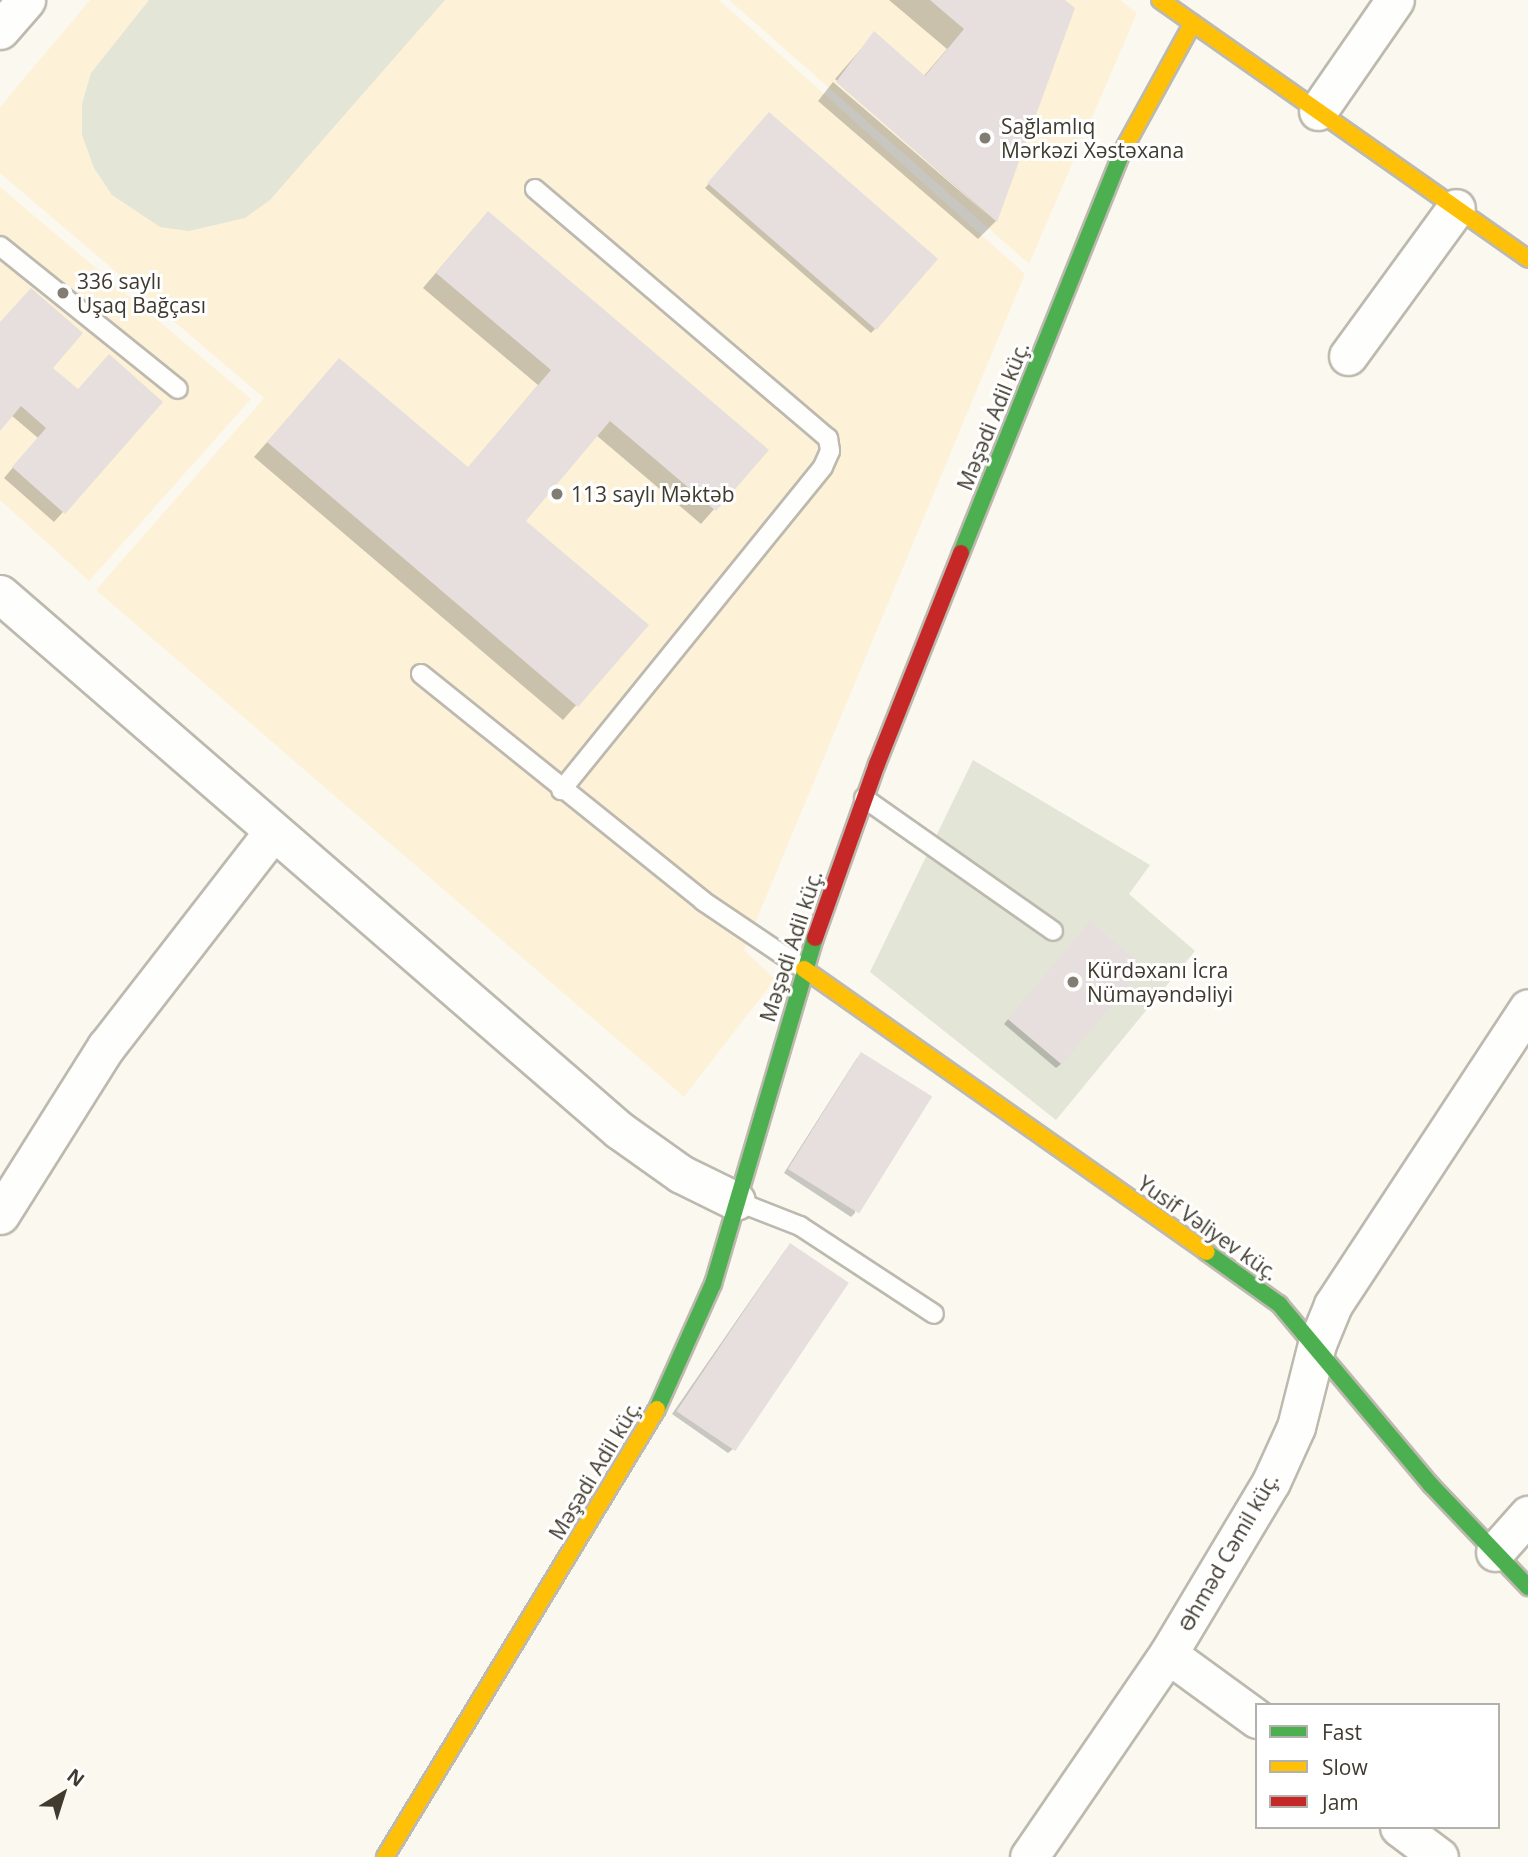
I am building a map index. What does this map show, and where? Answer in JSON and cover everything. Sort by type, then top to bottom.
[{"type":"street","points":[[0,30],[26,0]]},
{"type":"street","points":[[1160,0],[1528,258]]},
{"type":"street","points":[[1318,111],[1395,0]]},
{"type":"street","name":"Məşədi Adil küç.","points":[[385,1857],[659,1406],[713,1284],[804,969],[864,798],[1130,132],[1192,23]]},
{"type":"street","points":[[1348,356],[1456,208]]},
{"type":"street","points":[[0,594],[619,1130],[681,1174],[736,1201]]},
{"type":"street","points":[[0,1215],[106,1047],[273,832]]},
{"type":"street","name":"Yusif Vəliyev küç.","points":[[804,969],[1228,1264],[1279,1304],[1317,1344],[1413,1464],[1528,1587]]},
{"type":"street","name":"Əhməd Cəmil küç.","points":[[1255,1718],[1168,1654],[1270,1482],[1299,1416],[1317,1344],[1333,1305],[1360,1257],[1528,1008]]},
{"type":"street","points":[[1494,1552],[1528,1515]]},
{"type":"street","points":[[1029,1857],[1168,1654]]},
{"type":"street","points":[[1401,1829],[1432,1855]]},
{"type":"lane","points":[[535,188],[828,438],[830,451],[823,467],[561,790]]},
{"type":"lane","points":[[0,246],[178,388]]},
{"type":"lane","points":[[421,674],[561,790],[703,901],[804,969]]},
{"type":"lane","points":[[864,798],[1053,931]]},
{"type":"lane","points":[[736,1201],[800,1226],[934,1314]]},
{"type":"shaded area","name":"113 saylı Məktəb","points":[[90,0],[719,0],[1025,274],[744,950],[775,979],[684,1097],[96,590],[264,398],[0,173],[0,107]]},
{"type":"shaded area","points":[[149,0],[445,0],[270,200],[245,218],[189,231],[160,227],[112,195],[94,168],[82,135],[82,104],[91,73]]},
{"type":"shaded area","name":"Sağlamlıq Mərkəzi Xəstəxana","points":[[729,0],[1120,0],[1137,13],[1029,264]]},
{"type":"shaded area","name":"336 saylı Uşaq Bağçası","points":[[0,187],[251,399],[89,581],[0,500]]},
{"type":"shaded area","points":[[973,760],[1150,865],[1129,894],[1195,951],[1056,1120],[870,972]]},
{"type":"building","points":[[930,0],[1065,0],[1075,8],[997,222],[836,82],[874,31],[925,76],[964,29]]},
{"type":"building","points":[[769,112],[938,259],[876,330],[707,183]]},
{"type":"building","points":[[488,211],[769,450],[716,511],[610,421],[526,521],[649,625],[578,707],[267,442],[339,358],[468,467],[551,370],[436,273]]},
{"type":"building","points":[[31,288],[83,333],[53,368],[78,389],[109,354],[163,402],[65,514],[12,467],[46,428],[21,406],[0,431],[0,322]]},
{"type":"building","points":[[1090,921],[1144,967],[1062,1065],[1008,1019]]},
{"type":"building","points":[[861,1052],[932,1097],[859,1214],[788,1169]]},
{"type":"building","points":[[790,1243],[849,1283],[735,1451],[676,1411]]},
{"type":"traffic: fast","points":[[961,553],[1122,152]]},
{"type":"traffic: fast","points":[[657,1409],[713,1284],[815,938]]},
{"type":"traffic: fast","points":[[1206,1252],[1279,1304],[1431,1485],[1528,1587]]},
{"type":"traffic: slow","points":[[1160,0],[1528,259]]},
{"type":"traffic: slow","points":[[1122,152],[1193,23]]},
{"type":"traffic: slow","points":[[804,969],[1206,1252]]},
{"type":"traffic: slow","points":[[385,1857],[657,1409]]},
{"type":"traffic: jam","points":[[815,938],[877,764],[961,553]]},
{"type":"place","name":"Sağlamlıq Mərkəzi Xəstəxana","points":[[985,138]]},
{"type":"place","name":"336 saylı Uşaq Bağçası","points":[[63,293]]},
{"type":"place","name":"113 saylı Məktəb","points":[[557,494]]},
{"type":"place","name":"Kürdəxanı İcra Nümayəndəliyi","points":[[1073,982]]}]
